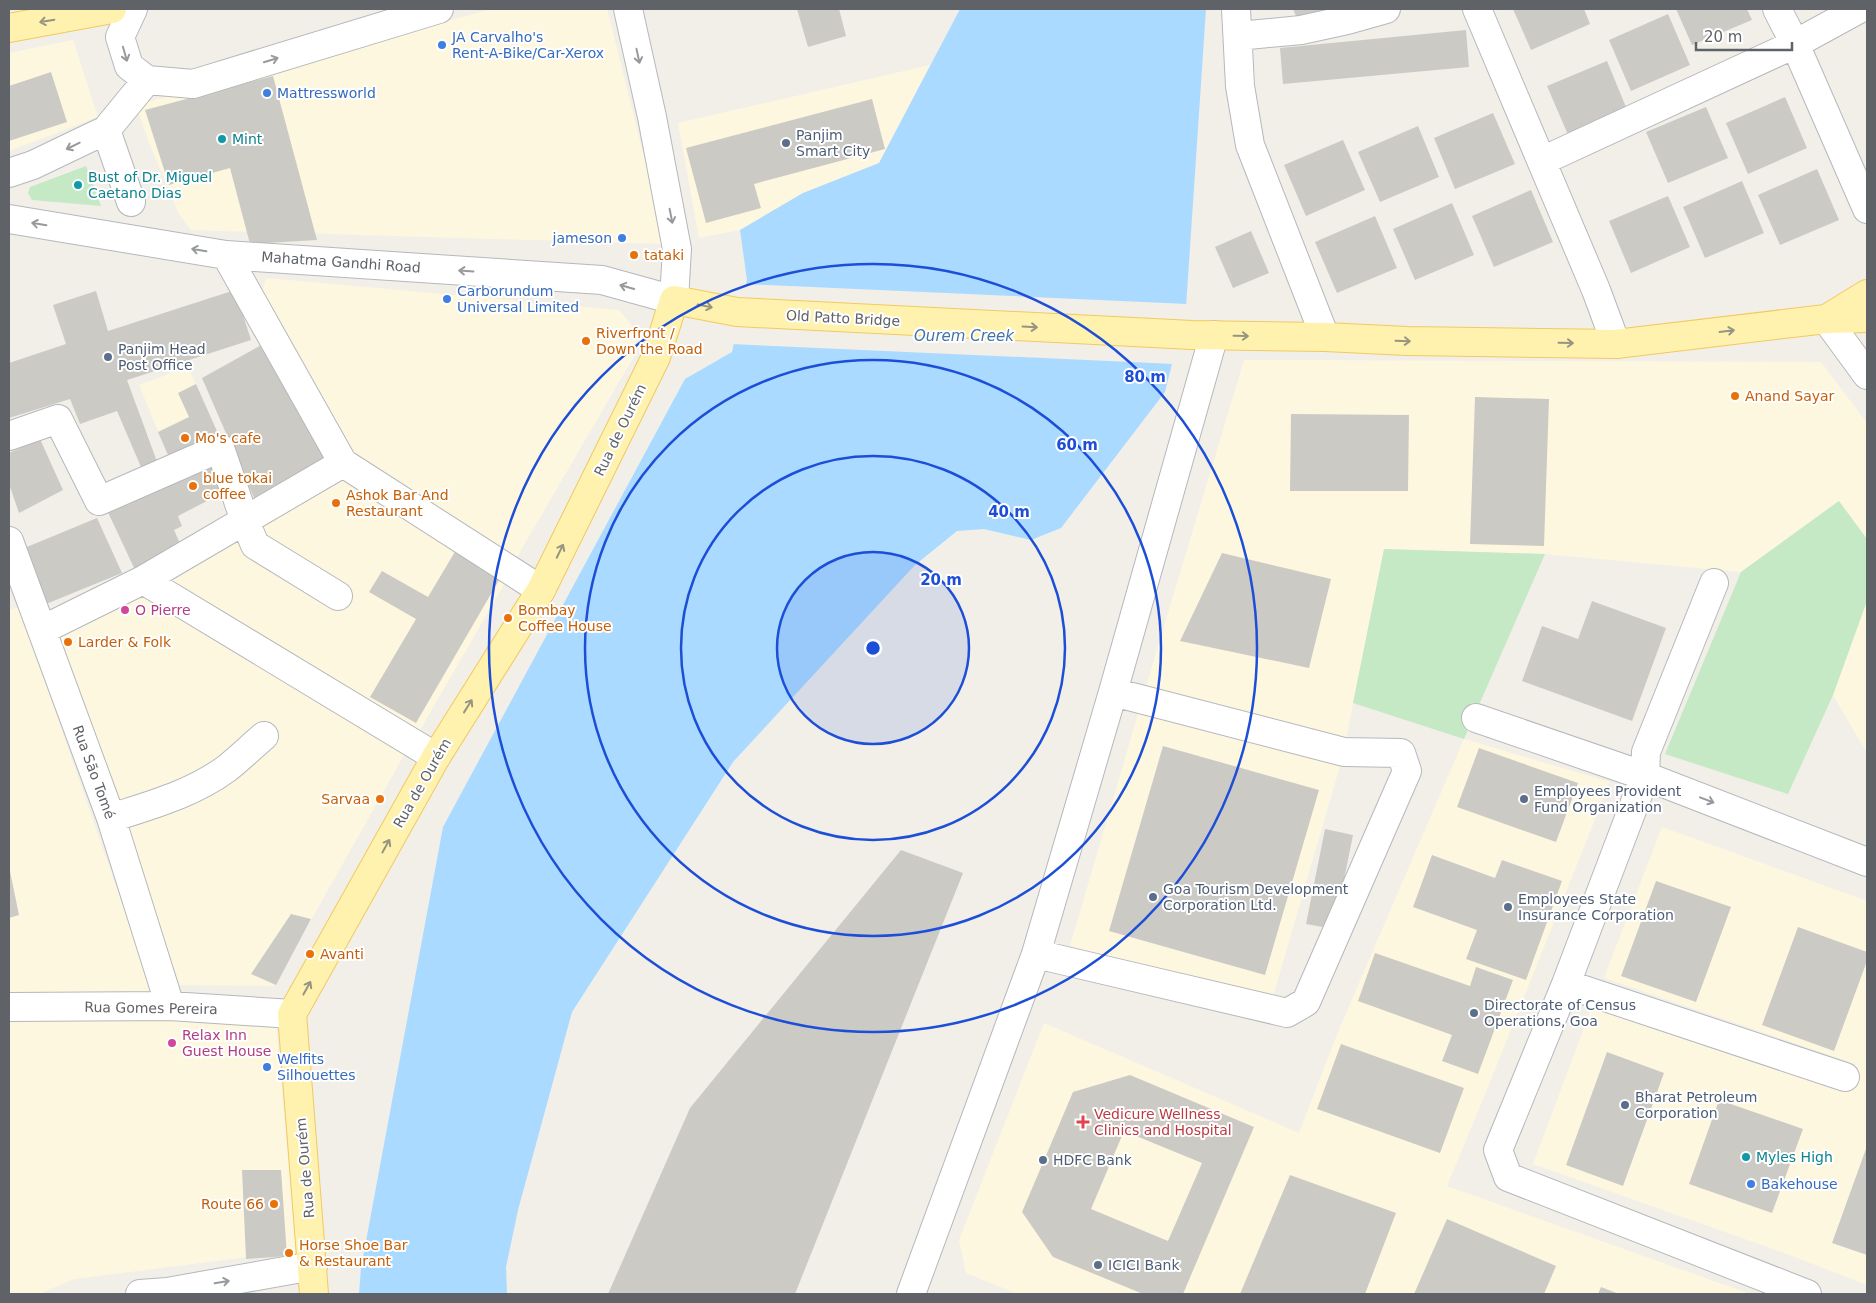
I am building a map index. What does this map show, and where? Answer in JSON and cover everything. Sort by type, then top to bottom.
[{"type":"main road","points":[[9,28],[112,9]]},
{"type":"main road","points":[[1826,319],[1867,294]]},
{"type":"main road","name":"Old Patto Bridge","points":[[674,300],[737,312],[1203,335],[1325,337],[1407,341],[1616,344],[1826,319],[1867,318]]},
{"type":"main road","name":"Rua de Ourém","points":[[314,1294],[292,1014],[436,757],[541,590],[656,357],[674,300]]},
{"type":"street","points":[[133,9],[120,37],[129,66],[147,80],[193,84],[439,9]]},
{"type":"street","points":[[628,9],[652,116],[677,249],[674,300]]},
{"type":"street","points":[[1236,9],[1240,86],[1250,145],[1325,337]]},
{"type":"street","points":[[1238,36],[1301,30],[1386,9]]},
{"type":"street","points":[[1477,9],[1596,290],[1616,344]]},
{"type":"street","points":[[1777,9],[1795,44],[1867,209]]},
{"type":"street","points":[[1542,161],[1795,44],[1859,9]]},
{"type":"street","points":[[9,173],[33,165],[106,130],[147,80]]},
{"type":"street","points":[[106,130],[131,202]]},
{"type":"street","name":"Mahatma Gandhi Road","points":[[9,219],[226,255],[602,280],[674,300]]},
{"type":"street","points":[[226,255],[343,463],[541,590]]},
{"type":"street","points":[[1826,319],[1867,375]]},
{"type":"street","points":[[911,1294],[1036,954],[1113,692],[1203,335]]},
{"type":"street","points":[[9,436],[58,419],[99,501],[220,448],[245,521],[256,545],[338,596]]},
{"type":"street","points":[[42,630],[143,580],[343,463]]},
{"type":"street","name":"Rua São Tomé","points":[[9,541],[19,600],[42,630],[111,818],[170,1006]]},
{"type":"street","points":[[143,580],[436,757]]},
{"type":"street","points":[[1714,583],[1646,752],[1645,776],[1566,984],[1498,1150],[1508,1177],[1808,1294]]},
{"type":"street","points":[[1036,954],[1287,1013],[1306,1002],[1407,771],[1401,752],[1344,752],[1113,692]]},
{"type":"street","points":[[1476,718],[1645,776],[1867,862]]},
{"type":"street","points":[[111,818],[160,802],[197,787],[226,769],[264,736]]},
{"type":"street","points":[[1566,984],[1845,1077]]},
{"type":"street","name":"Rua Gomes Pereira","points":[[9,1006],[170,1006],[292,1014]]},
{"type":"street","points":[[140,1294],[167,1292],[313,1266]]},
{"type":"shaded area","points":[[492,9],[607,9],[666,244],[191,230],[179,214],[148,140],[136,105]]},
{"type":"shaded area","points":[[73,40],[98,117],[9,151],[9,53]]},
{"type":"shaded area","name":"Panjim Smart City","points":[[930,65],[879,163],[803,193],[740,230],[699,238],[678,123]]},
{"type":"shaded area","points":[[266,278],[619,310],[636,330],[636,353],[517,557],[360,465],[260,299]]},
{"type":"shaded area","points":[[1244,360],[1821,362],[1867,423],[1867,539],[1838,501],[1741,572],[1545,554],[1384,549],[1344,752],[1272,1000],[1070,946]]},
{"type":"shaded area","points":[[188,367],[220,438],[171,462],[139,385]]},
{"type":"shaded area","points":[[338,475],[509,576],[417,735],[169,581]]},
{"type":"shaded area","points":[[141,593],[408,748],[274,986],[180,985],[57,632]]},
{"type":"shaded area","points":[[1867,601],[1867,753],[1833,695]]},
{"type":"shaded area","points":[[19,607],[153,993],[9,995],[9,610]]},
{"type":"shaded area","points":[[1464,739],[1610,782],[1447,1186],[1750,1294],[1018,1294],[966,1273],[959,1240],[1044,1023],[1299,1133],[1338,1032]]},
{"type":"shaded area","points":[[1662,827],[1867,901],[1867,1285],[1787,1254],[1533,1164],[1593,1004],[1847,1089],[1855,1064],[1604,978]]},
{"type":"shaded area","points":[[9,1017],[276,1022],[296,1251],[74,1279],[39,1294],[9,1294]]},
{"type":"green space","points":[[86,166],[101,206],[32,200],[28,193],[30,187]]},
{"type":"green space","points":[[1839,501],[1867,539],[1867,601],[1833,695],[1788,794],[1665,754],[1741,572]]},
{"type":"green space","points":[[1384,549],[1545,554],[1464,739],[1353,703]]},
{"type":"water","name":"Ourem Creek","points":[[960,9],[1206,9],[1186,307],[1165,392],[1061,528],[1031,540],[984,529],[957,531],[915,565],[733,762],[572,1012],[518,1210],[506,1267],[507,1294],[359,1294],[361,1268],[443,827],[685,379],[732,352],[747,280],[740,230],[803,193],[879,163]]},
{"type":"pier","points":[[744,284],[1187,304],[1186,316],[1174,364],[731,344]]},
{"type":"building","points":[[797,9],[839,9],[846,36],[808,47]]},
{"type":"building","points":[[1293,9],[1332,9],[1299,23]]},
{"type":"building","points":[[1513,9],[1584,9],[1590,24],[1531,50]]},
{"type":"building","points":[[1676,9],[1747,9],[1752,20],[1692,45]]},
{"type":"building","points":[[1668,14],[1690,65],[1631,91],[1609,40]]},
{"type":"building","points":[[1466,30],[1469,67],[1283,84],[1280,48]]},
{"type":"building","points":[[1607,61],[1628,112],[1569,137],[1547,86]]},
{"type":"building","points":[[51,72],[67,122],[9,141],[9,86]]},
{"type":"building","name":"Mint","points":[[273,76],[317,240],[250,244],[230,168],[169,185],[145,110]]},
{"type":"building","points":[[1785,97],[1807,148],[1748,174],[1726,123]]},
{"type":"building","points":[[872,99],[885,149],[754,184],[761,208],[706,223],[686,148]]},
{"type":"building","points":[[1706,107],[1728,158],[1668,183],[1646,132]]},
{"type":"building","points":[[1493,113],[1515,164],[1455,189],[1434,138]]},
{"type":"building","points":[[1418,126],[1439,177],[1380,202],[1358,152]]},
{"type":"building","points":[[1343,140],[1365,190],[1306,216],[1284,165]]},
{"type":"building","points":[[1817,169],[1839,220],[1780,245],[1758,195]]},
{"type":"building","points":[[1742,181],[1764,233],[1705,258],[1683,207]]},
{"type":"building","points":[[1531,190],[1553,242],[1494,267],[1472,216]]},
{"type":"building","points":[[1668,196],[1690,247],[1631,273],[1609,221]]},
{"type":"building","points":[[1452,203],[1474,255],[1415,280],[1393,229]]},
{"type":"building","points":[[1375,216],[1397,268],[1337,293],[1315,242]]},
{"type":"building","points":[[1251,231],[1269,273],[1233,288],[1215,247]]},
{"type":"building","points":[[235,290],[251,340],[127,380],[159,467],[144,474],[117,411],[80,424],[70,399],[9,418],[9,363],[66,344],[53,305],[96,291],[108,331]]},
{"type":"building","points":[[265,343],[328,459],[255,500],[202,378]]},
{"type":"building","points":[[196,384],[220,438],[171,462],[158,432],[189,417],[178,393]]},
{"type":"building","points":[[1475,397],[1549,399],[1544,546],[1470,544]]},
{"type":"building","points":[[1291,414],[1409,415],[1408,491],[1290,491]]},
{"type":"building","points":[[40,439],[63,490],[19,513],[9,484],[9,453]]},
{"type":"building","points":[[211,456],[230,489],[178,516],[182,526],[174,530],[182,548],[135,570],[106,508]]},
{"type":"building","points":[[97,518],[122,573],[46,604],[22,549]]},
{"type":"building","points":[[456,550],[502,575],[416,723],[370,697],[416,619],[369,592],[382,571],[428,597]]},
{"type":"building","points":[[1222,553],[1331,579],[1309,668],[1180,641]]},
{"type":"building","points":[[1592,601],[1666,628],[1632,721],[1522,681],[1542,626],[1578,639]]},
{"type":"building","points":[[1163,746],[1319,790],[1265,975],[1109,931]]},
{"type":"building","points":[[1479,748],[1578,783],[1556,842],[1457,807]]},
{"type":"building","points":[[1325,829],[1353,835],[1334,929],[1306,924]]},
{"type":"building","points":[[901,850],[963,873],[795,1294],[608,1294],[690,1108]]},
{"type":"building","points":[[1432,855],[1495,878],[1502,860],[1562,881],[1526,980],[1466,959],[1477,930],[1413,907]]},
{"type":"building","points":[[9,872],[19,915],[9,918]]},
{"type":"building","points":[[1656,881],[1731,907],[1696,1002],[1621,976]]},
{"type":"building","points":[[291,914],[311,919],[276,985],[251,974]]},
{"type":"building","points":[[1798,927],[1867,952],[1867,961],[1834,1051],[1762,1025]]},
{"type":"building","points":[[1375,953],[1470,986],[1476,967],[1513,980],[1478,1074],[1442,1061],[1452,1035],[1358,1001]]},
{"type":"building","points":[[1341,1044],[1464,1088],[1440,1153],[1317,1109]]},
{"type":"building","points":[[1607,1052],[1664,1073],[1623,1186],[1566,1165]]},
{"type":"building","points":[[1130,1075],[1254,1127],[1183,1294],[1143,1294],[1053,1257],[1022,1212],[1073,1092]],"holes":[[[1124,1131],[1202,1163],[1168,1241],[1091,1209]]]},
{"type":"building","name":"Myles High","points":[[1719,1100],[1803,1129],[1772,1213],[1689,1184]]},
{"type":"building","points":[[1867,1146],[1867,1255],[1832,1243]]},
{"type":"building","points":[[242,1170],[281,1170],[287,1256],[246,1259]]},
{"type":"building","points":[[1290,1175],[1396,1213],[1365,1294],[1240,1294]]},
{"type":"building","points":[[1447,1219],[1556,1266],[1544,1294],[1414,1294]]},
{"type":"building","points":[[1601,1287],[1619,1294],[1598,1294]]},
{"type":"place","name":"JA Carvalho's Rent-A-Bike/Car-Xerox","points":[[442,45]]},
{"type":"place","name":"Mattressworld","points":[[267,93]]},
{"type":"place","name":"Mint","points":[[222,139]]},
{"type":"place","name":"Panjim Smart City","points":[[786,143]]},
{"type":"place","name":"Bust of Dr. Miguel Caetano Dias","points":[[78,185]]},
{"type":"place","name":"jameson","points":[[622,238]]},
{"type":"place","name":"tataki","points":[[634,255]]},
{"type":"place","name":"Carborundum Universal Limited","points":[[447,299]]},
{"type":"place","name":"Riverfront / Down the Road","points":[[586,341]]},
{"type":"place","name":"Panjim Head Post Office","points":[[108,357]]},
{"type":"place","name":"Anand Sayar","points":[[1735,396]]},
{"type":"place","name":"Mo's cafe","points":[[185,438]]},
{"type":"place","name":"blue tokai coffee","points":[[193,486]]},
{"type":"place","name":"Ashok Bar And Restaurant","points":[[336,503]]},
{"type":"place","name":"O Pierre","points":[[125,610]]},
{"type":"place","name":"Bombay Coffee House","points":[[508,618]]},
{"type":"place","name":"Larder & Folk","points":[[68,642]]},
{"type":"place","name":"Sarvaa","points":[[380,799]]},
{"type":"place","name":"Employees Provident Fund Organization","points":[[1524,799]]},
{"type":"place","name":"Goa Tourism Development Corporation Ltd.","points":[[1153,897]]},
{"type":"place","name":"Employees State Insurance Corporation","points":[[1508,907]]},
{"type":"place","name":"Avanti","points":[[310,954]]},
{"type":"place","name":"Directorate of Census Operations, Goa","points":[[1474,1013]]},
{"type":"place","name":"Relax Inn Guest House","points":[[172,1043]]},
{"type":"place","name":"Welfits Silhouettes","points":[[267,1067]]},
{"type":"place","name":"Bharat Petroleum Corporation","points":[[1625,1105]]},
{"type":"place","name":"Vedicure Wellness Clinics and Hospital","points":[[1083,1122]]},
{"type":"place","name":"Myles High","points":[[1746,1157]]},
{"type":"place","name":"HDFC Bank","points":[[1043,1160]]},
{"type":"place","name":"Bakehouse","points":[[1751,1184]]},
{"type":"place","name":"Route 66","points":[[274,1204]]},
{"type":"place","name":"Horse Shoe Bar & Restaurant","points":[[289,1253]]},
{"type":"place","name":"ICICI Bank","points":[[1098,1265]]}]
